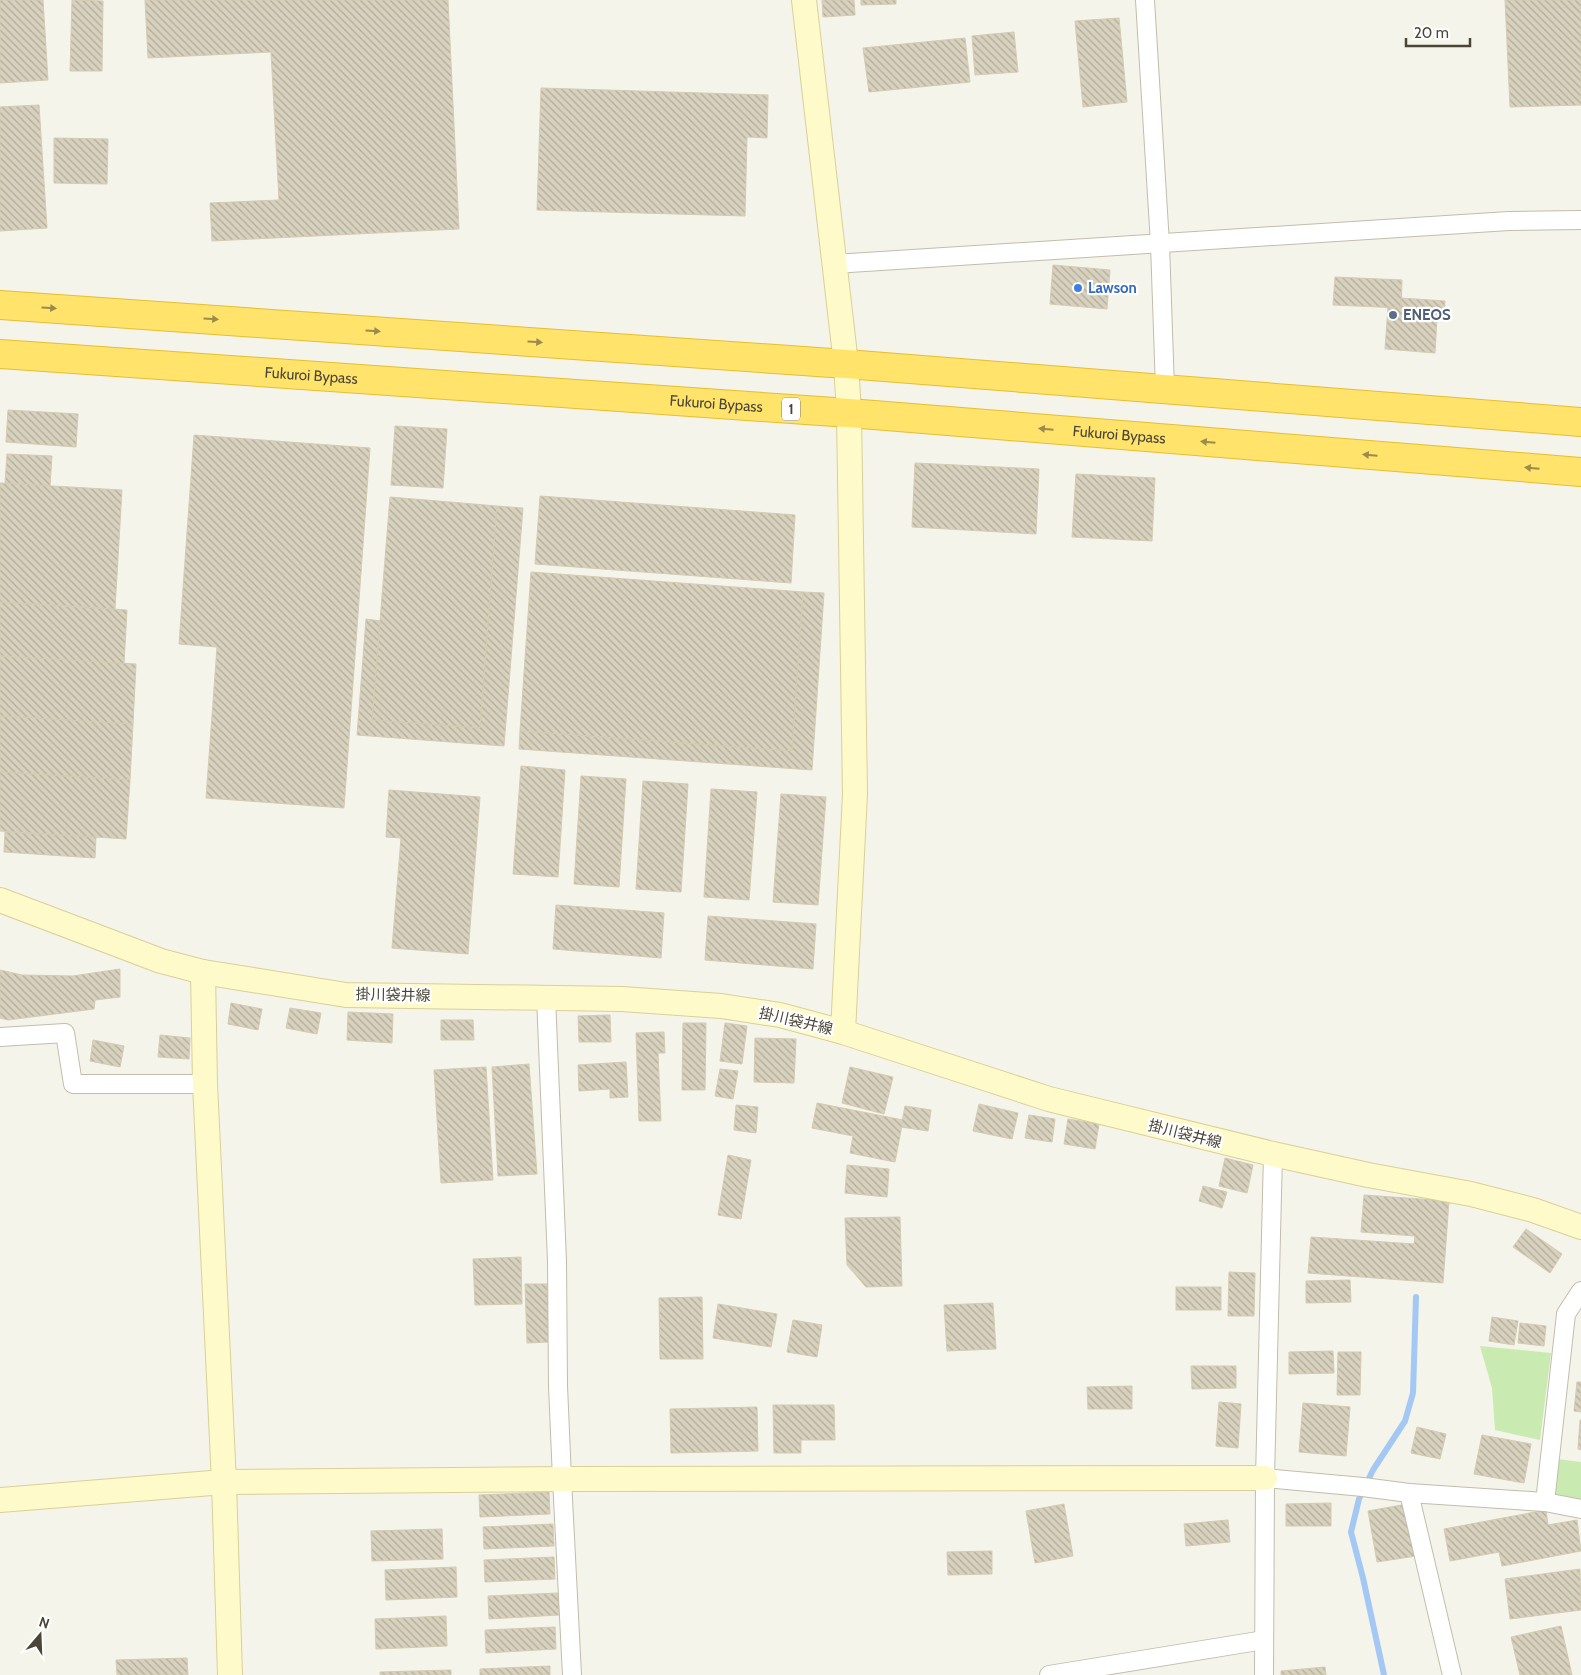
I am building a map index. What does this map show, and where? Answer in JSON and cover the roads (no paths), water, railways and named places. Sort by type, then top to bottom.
[{"type":"highway","points":[[0,305],[846,364],[1581,422]]},
{"type":"highway","name":"Fukuroi Bypass","points":[[0,354],[849,413],[1581,472]]},
{"type":"street","points":[[804,0],[846,364],[849,413],[855,794],[843,1032]]},
{"type":"street","points":[[1145,0],[1160,244],[1165,389]]},
{"type":"street","points":[[834,264],[1509,220],[1581,220]]},
{"type":"street","name":"掛川袋井線","points":[[0,900],[161,961],[203,972],[346,995],[622,999],[722,1006],[780,1015],[843,1032],[1049,1099],[1273,1154],[1368,1175],[1471,1194],[1533,1210],[1581,1227]]},
{"type":"street","points":[[203,972],[205,1084],[224,1482],[230,1675]]},
{"type":"street","points":[[546,997],[557,1261],[558,1386],[572,1675]]},
{"type":"street","points":[[0,1037],[65,1033],[73,1084],[205,1084]]},
{"type":"street","points":[[1264,1675],[1265,1478],[1273,1154]]},
{"type":"street","points":[[1545,1502],[1566,1314],[1581,1291]]},
{"type":"street","points":[[0,1500],[224,1482],[562,1479],[1265,1478],[1363,1486],[1409,1494],[1545,1502],[1581,1509]]},
{"type":"street","points":[[1409,1494],[1452,1675]]},
{"type":"street","points":[[1049,1675],[1264,1640]]},
{"type":"waterway","points":[[1384,1675],[1351,1532],[1359,1499],[1373,1470],[1405,1421],[1413,1393],[1416,1297]]},
{"type":"place","name":"Lawson","points":[[1078,288]]},
{"type":"place","name":"ENEOS","points":[[1393,315]]}]
